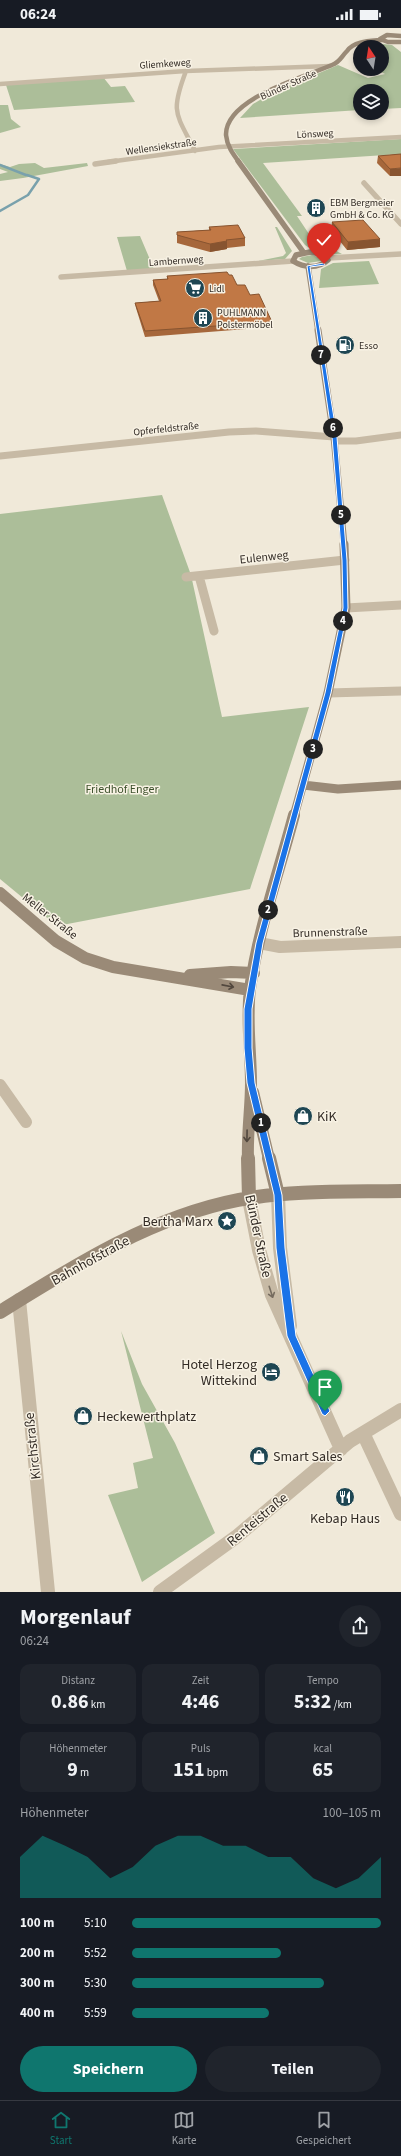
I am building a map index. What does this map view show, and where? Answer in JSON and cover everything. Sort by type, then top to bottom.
[{"type":"street","points":[[388,28],[391,35]]},
{"type":"street","points":[[381,40],[381,36],[401,36]]},
{"type":"street","points":[[389,41],[401,42]]},
{"type":"street","points":[[395,42],[401,48]]},
{"type":"street","name":"Bünder Straße","points":[[229,147],[226,140],[227,129],[236,114],[248,103],[285,83],[330,66],[340,60],[353,47]]},
{"type":"street","name":"Gliemkeweg","points":[[0,84],[186,71],[318,65],[330,66]]},
{"type":"street","points":[[186,71],[176,98],[176,108],[182,126],[195,150]]},
{"type":"street","name":"Lönsweg","points":[[229,147],[401,137]]},
{"type":"street","points":[[229,147],[304,253]]},
{"type":"street","name":"Wellensiekstraße","points":[[95,164],[195,150],[229,147]]},
{"type":"street","points":[[364,183],[401,224]]},
{"type":"street","points":[[328,258],[324,264],[308,266],[293,261],[296,255],[304,253],[321,254],[328,258],[401,254]]},
{"type":"street","name":"Lambernweg","points":[[60,277],[293,261]]},
{"type":"street","name":"Bünder Straße","points":[[292,1336],[280,1248],[278,1195],[251,1083],[248,1048],[250,990],[259,943],[328,693],[346,608],[345,560],[335,439],[308,266]]},
{"type":"street","name":"Opferfeldstraße","points":[[0,456],[229,432],[256,431],[356,441],[401,435]]},
{"type":"street","name":"Eulenweg","points":[[186,577],[345,560]]},
{"type":"street","points":[[199,576],[214,631]]},
{"type":"street","points":[[346,608],[401,605]]},
{"type":"street","points":[[328,693],[401,691]]},
{"type":"street","points":[[303,785],[338,789],[401,785]]},
{"type":"street","name":"Meller Straße","points":[[0,893],[56,941],[85,958],[113,967],[178,976],[250,990]]},
{"type":"street","name":"Brunnenstraße","points":[[259,943],[280,947],[401,942]]},
{"type":"street","name":"Meller Straße","points":[[178,976],[230,972],[254,973]]},
{"type":"street","name":"Bünder Straße","points":[[251,1083],[247,1133],[249,1199],[259,1250],[272,1295],[292,1336],[351,1441],[401,1514]]},
{"type":"street","points":[[0,1085],[26,1122]]},
{"type":"street","name":"Bahnhofstraße","points":[[0,1312],[140,1233],[215,1206],[278,1195],[401,1191]]},
{"type":"street","name":"Kirchstraße","points":[[19,1300],[48,1592]]},
{"type":"street","name":"Renteistraße","points":[[160,1592],[175,1588],[351,1441],[401,1410]]},
{"type":"green space","points":[[389,45],[392,45],[401,52],[401,108],[389,109],[389,84],[353,84],[353,110],[240,118],[253,104],[270,94],[338,65],[353,72],[353,76],[363,76],[368,78],[389,76]]},
{"type":"green space","points":[[103,77],[111,87],[125,86],[135,102],[14,110],[6,85]]},
{"type":"green space","points":[[0,105],[8,105],[11,119],[21,127],[0,133]]},
{"type":"green space","points":[[401,139],[401,154],[263,163],[302,216],[297,216],[317,246],[331,248],[342,254],[323,253],[313,250],[305,245],[233,149]]},
{"type":"green space","points":[[35,163],[44,168],[87,163],[88,166],[0,181],[0,174],[8,172],[0,169],[0,164],[10,167],[19,164]]},
{"type":"green space","points":[[275,227],[277,227],[292,251],[285,259],[258,261],[283,256],[286,253]]},
{"type":"green space","points":[[140,236],[154,269],[127,271],[117,237]]},
{"type":"green space","points":[[312,255],[321,258],[321,261],[308,263],[299,259],[302,257]]},
{"type":"green space","points":[[369,261],[379,284],[319,288],[321,269],[333,263]]},
{"type":"green space","name":"Friedhof Enger","points":[[162,495],[191,575],[222,717],[309,707],[250,889],[57,926],[0,879],[0,514]]},
{"type":"green space","points":[[121,1331],[142,1384],[175,1443],[215,1533],[142,1582],[108,1495],[138,1488],[133,1463],[153,1458]]},
{"type":"building","points":[[401,154],[401,168],[390,169],[378,156]]},
{"type":"building","points":[[363,220],[380,239],[348,242],[332,222]]},
{"type":"building","points":[[238,225],[245,238],[226,240],[227,241],[210,244],[177,235],[177,232],[211,230],[209,227]]},
{"type":"building","points":[[227,272],[229,275],[232,275],[237,285],[245,285],[250,295],[259,294],[272,322],[145,331],[135,303],[161,301],[153,280],[168,279],[167,276]]},
{"type":"waterway","points":[[0,165],[26,175]]},
{"type":"waterway","points":[[0,211],[28,195],[39,179],[27,175]]},
{"type":"place","name":"EBM Bergmeier GmbH & Co. KG","points":[[316,208]]},
{"type":"place","name":"Lidl","points":[[195,288]]},
{"type":"place","name":"PUHLMANN Polstermöbel","points":[[203,318]]},
{"type":"place","name":"Esso","points":[[345,345]]},
{"type":"place","name":"KiK","points":[[303,1116]]},
{"type":"place","name":"Bertha Marx","points":[[227,1221]]},
{"type":"place","name":"Hotel Herzog Wittekind","points":[[271,1372]]},
{"type":"place","name":"Heckewerthplatz","points":[[83,1416]]},
{"type":"place","name":"Smart Sales","points":[[259,1456]]},
{"type":"place","name":"Kebap Haus","points":[[345,1497]]},
{"type":"route","points":[[324,264],[319,266],[308,266],[334,437],[345,560],[346,608],[328,693],[259,943],[248,1009],[248,1048],[251,1083],[278,1195],[280,1248],[292,1336],[325,1411]]}]
